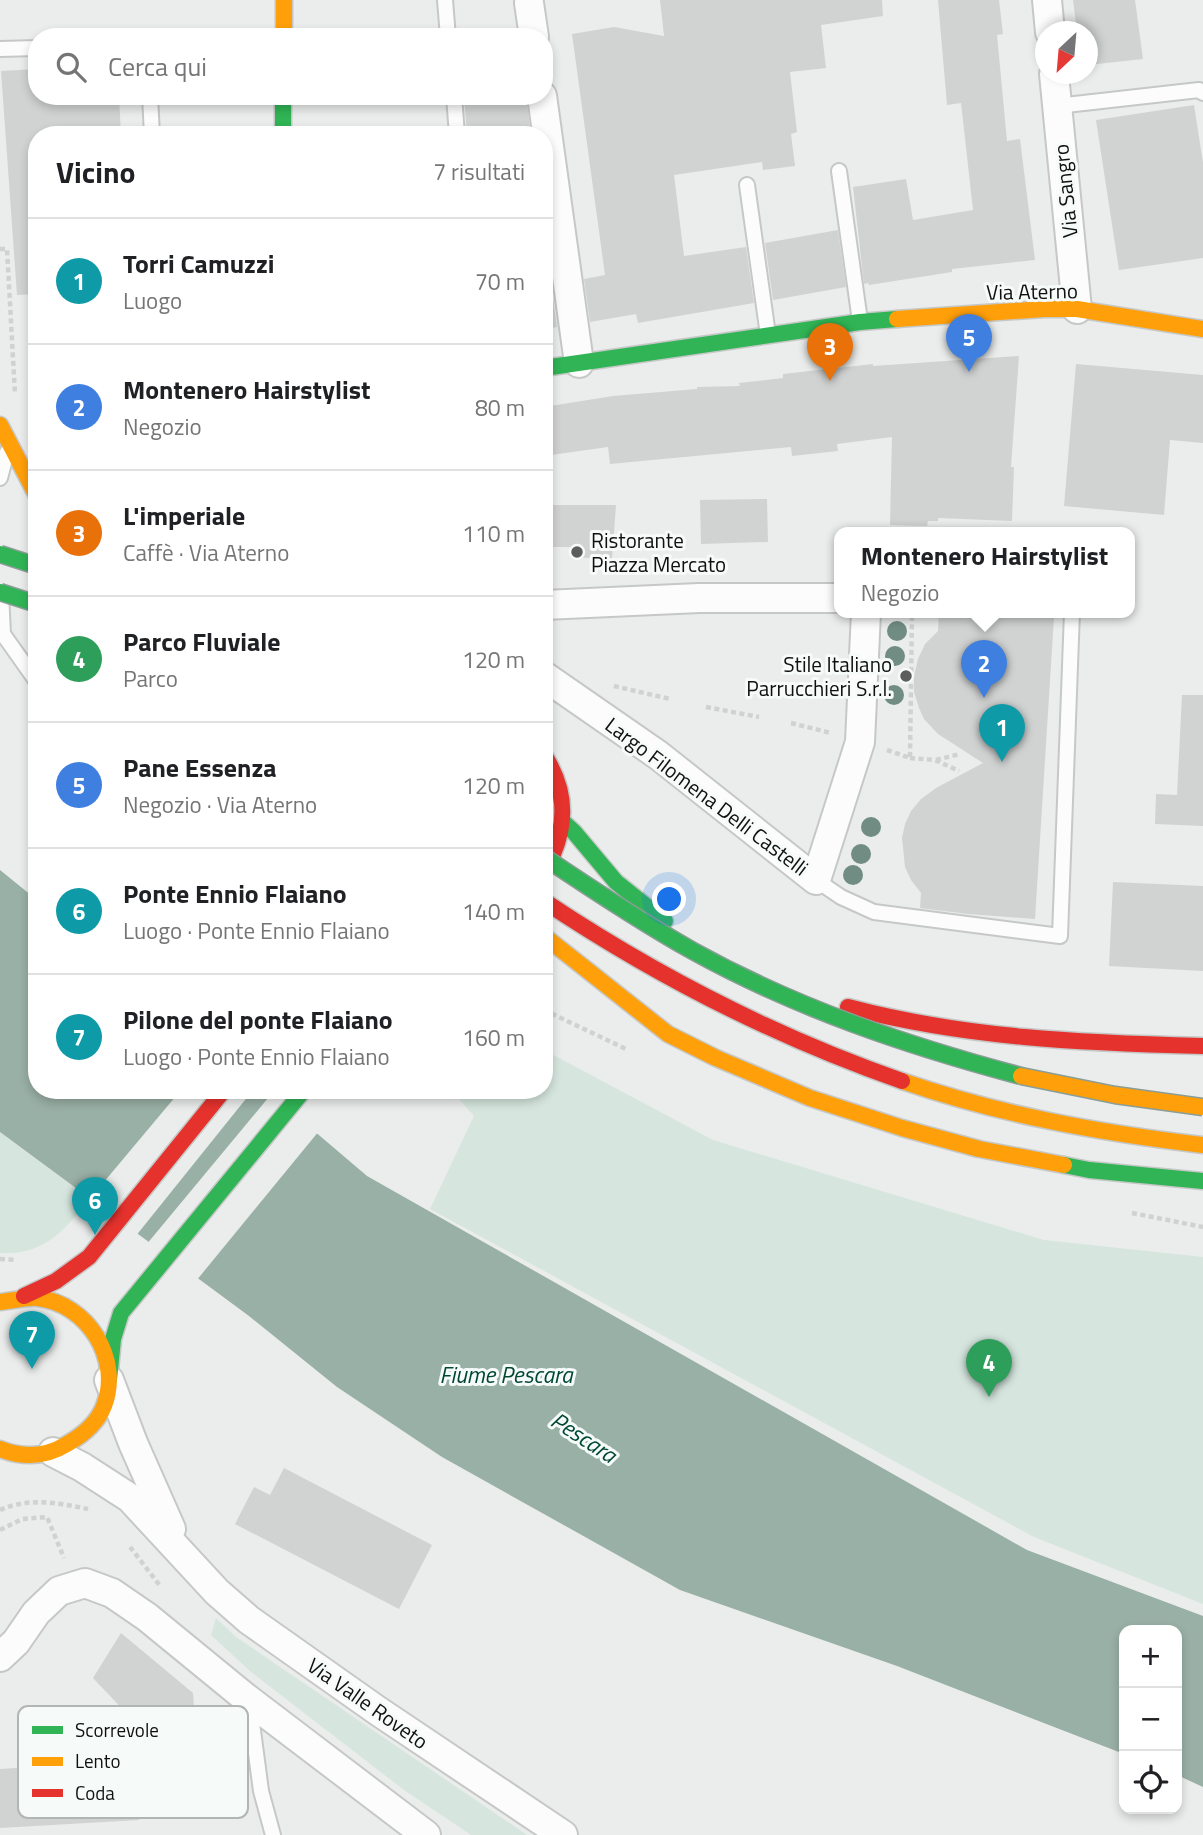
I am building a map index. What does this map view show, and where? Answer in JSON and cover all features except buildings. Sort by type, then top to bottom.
[{"type":"main road","points":[[284,0],[284,28]]},
{"type":"main road","points":[[282,126],[283,105]]},
{"type":"main road","name":"Via Aterno","points":[[553,367],[860,322],[1044,309],[1077,309],[1203,329]]},
{"type":"main road","points":[[0,425],[28,478]]},
{"type":"main road","points":[[10,443],[28,451]]},
{"type":"main road","points":[[0,554],[28,563]]},
{"type":"main road","points":[[0,592],[28,601]]},
{"type":"main road","points":[[553,772],[563,797],[564,822],[553,853]]},
{"type":"main road","points":[[564,822],[576,831],[590,855],[607,873],[680,933],[741,967],[801,993],[870,1014],[948,1030],[1050,1042],[1203,1046]]},
{"type":"main road","points":[[553,863],[681,943],[739,974],[839,1019],[981,1066],[1069,1088],[1203,1107]]},
{"type":"main road","points":[[553,907],[620,951],[703,997],[764,1027],[834,1056],[934,1091],[1050,1122],[1203,1145]]},
{"type":"main road","points":[[553,943],[668,1034],[716,1058],[810,1098],[902,1128],[979,1149],[1089,1170],[1203,1181]]},
{"type":"main road","points":[[553,956],[610,988]]},
{"type":"main road","points":[[10,1297],[56,1281],[89,1257],[216,1099]]},
{"type":"main road","points":[[0,1471],[11,1463],[75,1441],[92,1425],[104,1404],[116,1326],[121,1313],[297,1099]]},
{"type":"main road","points":[[10,1297],[41,1297],[57,1301],[86,1319],[104,1347],[109,1363],[109,1380]]},
{"type":"main road","points":[[0,1449],[41,1454]]},
{"type":"street","points":[[1046,0],[1049,21]]},
{"type":"street","points":[[529,3],[533,28]]},
{"type":"street","name":"Via Sangro","points":[[1055,84],[1077,309]]},
{"type":"street","points":[[543,105],[546,126]]},
{"type":"street","points":[[553,175],[579,363]]},
{"type":"street","points":[[553,605],[699,598],[834,598]]},
{"type":"street","name":"Largo Filomena Delli Castelli","points":[[553,682],[658,755],[816,880],[860,742],[866,618]]},
{"type":"street","name":"Via Valle Roveto","points":[[109,1380],[147,1477],[185,1556]]},
{"type":"street","name":"Via Valle Roveto","points":[[41,1454],[82,1467],[130,1498],[218,1592],[249,1620],[378,1711],[563,1835]]},
{"type":"street","points":[[0,1657],[16,1643],[36,1614],[59,1591],[85,1583],[112,1592],[426,1835]]},
{"type":"lane","points":[[445,0],[447,28]]},
{"type":"lane","points":[[0,50],[28,48]]},
{"type":"lane","points":[[1057,106],[1199,90],[1203,93]]},
{"type":"lane","points":[[150,105],[152,126]]},
{"type":"lane","points":[[455,105],[456,126]]},
{"type":"lane","points":[[839,171],[860,322]]},
{"type":"lane","points":[[747,185],[768,337]]},
{"type":"lane","points":[[0,478],[10,443]]},
{"type":"lane","points":[[0,574],[3,634],[28,669]]},
{"type":"lane","points":[[816,880],[841,897],[874,912],[1060,936],[1072,618]]},
{"type":"lane","points":[[264,1712],[252,1723],[261,1791],[274,1835]]},
{"type":"path","points":[[0,249],[7,248],[16,404]]},
{"type":"path","points":[[910,758],[912,618]]},
{"type":"path","points":[[614,686],[670,699]]},
{"type":"path","points":[[706,707],[758,717]]},
{"type":"path","points":[[791,723],[840,736]]},
{"type":"path","points":[[886,750],[910,758],[935,760],[960,754]]},
{"type":"path","points":[[935,760],[959,771]]},
{"type":"path","points":[[0,1259],[15,1260]]},
{"type":"path","points":[[0,1510],[24,1503],[58,1503],[88,1509],[97,1514]]},
{"type":"path","points":[[0,1530],[22,1519],[47,1517],[76,1586]]},
{"type":"shaded area","points":[[553,1055],[713,1140],[1044,1240],[1203,1257],[1203,1604],[1034,1537],[430,1209],[474,1116],[459,1099],[553,1099]]},
{"type":"shaded area","points":[[0,1132],[90,1199],[52,1239],[29,1250],[15,1253],[0,1253]]},
{"type":"shaded area","points":[[216,1618],[236,1637],[527,1835],[471,1835],[404,1790],[251,1672],[211,1635]]},
{"type":"water","name":"Fiume Pescara","points":[[0,870],[28,893],[28,1099],[277,1099],[367,1176],[1027,1550],[1203,1616],[1203,1787],[1182,1777],[1182,1625],[1119,1625],[1119,1752],[897,1666],[680,1590],[442,1457],[337,1387],[249,1316],[0,1132]]},
{"type":"pier","points":[[173,1099],[246,1099],[135,1237],[88,1201]]},
{"type":"pier","points":[[267,1099],[281,1099],[319,1131],[196,1281],[146,1245]]},
{"type":"traffic: fast","points":[[283,105],[283,126]]},
{"type":"traffic: fast","points":[[553,367],[860,322],[897,319]]},
{"type":"traffic: fast","points":[[0,554],[28,563]]},
{"type":"traffic: fast","points":[[0,592],[28,601]]},
{"type":"traffic: fast","points":[[563,822],[616,882],[665,921]]},
{"type":"traffic: fast","points":[[553,863],[617,906],[732,972],[853,1024],[1021,1076]]},
{"type":"traffic: fast","points":[[109,1380],[113,1339],[121,1313],[297,1099]]},
{"type":"traffic: fast","points":[[1064,1165],[1089,1170],[1203,1181]]},
{"type":"traffic: slow","points":[[284,0],[284,28]]},
{"type":"traffic: slow","points":[[897,319],[1077,309],[1203,329]]},
{"type":"traffic: slow","points":[[0,425],[28,479]]},
{"type":"traffic: slow","points":[[553,943],[668,1034],[716,1058],[810,1098],[902,1128],[979,1149],[1064,1165]]},
{"type":"traffic: slow","points":[[1021,1076],[1115,1095],[1203,1107]]},
{"type":"traffic: slow","points":[[902,1081],[1013,1113],[1127,1135],[1203,1145]]},
{"type":"traffic: slow","points":[[0,1302],[38,1298],[56,1302],[72,1311],[86,1322],[96,1337],[108,1370],[104,1406],[98,1418],[84,1433],[43,1454],[17,1454],[0,1449]]},
{"type":"traffic: jam","points":[[553,772],[562,803],[561,828],[553,854]]},
{"type":"traffic: jam","points":[[553,907],[630,955],[717,1003],[808,1045],[902,1081]]},
{"type":"traffic: jam","points":[[848,1007],[936,1026],[1024,1037],[1203,1046]]},
{"type":"traffic: jam","points":[[24,1296],[56,1281],[89,1257],[217,1099]]},
{"type":"place","name":"Pane Essenza","points":[[969,372]]},
{"type":"place","name":"L'imperiale","points":[[830,381]]},
{"type":"place","name":"Ristorante Piazza Mercato","points":[[577,552]]},
{"type":"place","name":"Stile Italiano Parrucchieri S.r.l.","points":[[906,676]]},
{"type":"place","name":"Montenero Hairstylist","points":[[984,698]]},
{"type":"place","name":"Torri Camuzzi","points":[[1002,762]]},
{"type":"place","name":"Ponte Ennio Flaiano","points":[[95,1235]]},
{"type":"place","name":"Pilone del ponte Flaiano","points":[[32,1369]]},
{"type":"place","name":"Parco Fluviale","points":[[989,1397]]},
{"type":"water label","name":"Pescara","points":[[584,1437]]}]
